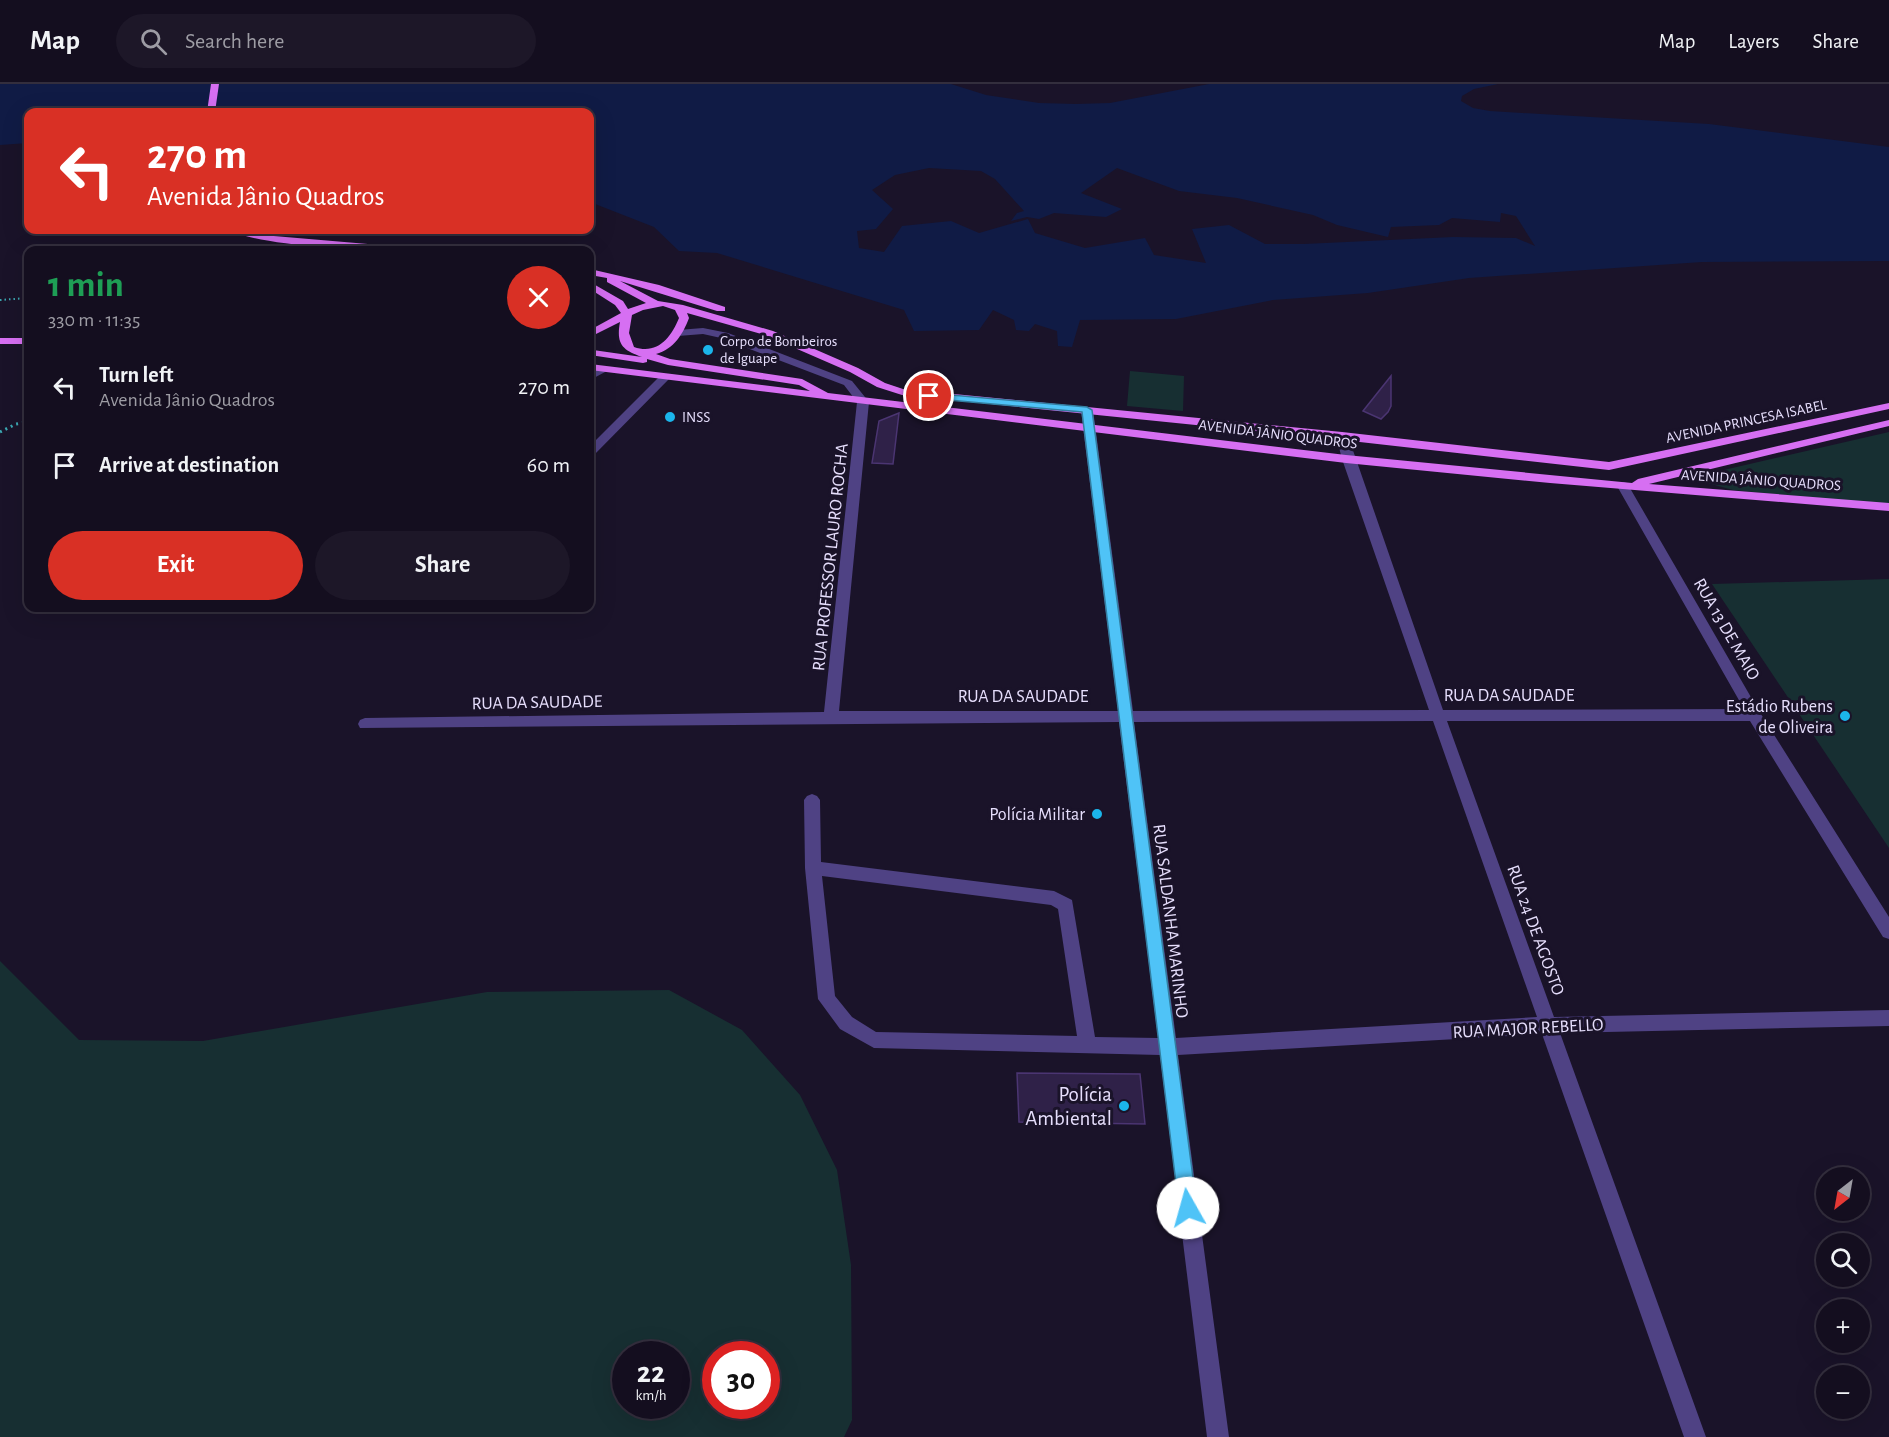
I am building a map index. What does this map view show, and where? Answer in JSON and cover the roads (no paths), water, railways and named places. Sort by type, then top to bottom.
[{"type":"main road","points":[[212,108],[214,84]]},
{"type":"main road","points":[[248,234],[261,238],[356,246]]},
{"type":"main road","points":[[594,273],[661,287],[732,312],[769,333]]},
{"type":"main road","points":[[594,274],[654,303]]},
{"type":"main road","points":[[594,287],[619,303],[627,315],[623,332],[626,345]]},
{"type":"main road","points":[[594,332],[640,307],[663,303],[769,333]]},
{"type":"main road","points":[[638,352],[650,353],[666,346],[678,333],[684,318],[680,307]]},
{"type":"main road","name":"AVENIDA JÂNIO QUADROS","points":[[769,333],[824,357],[881,386],[902,392],[1021,402],[1610,466]]},
{"type":"main road","points":[[0,341],[24,341]]},
{"type":"main road","points":[[594,352],[626,345],[638,352],[668,362]]},
{"type":"main road","points":[[594,353],[802,382],[831,398]]},
{"type":"main road","points":[[594,357],[603,369]]},
{"type":"main road","name":"AVENIDA JÂNIO QUADROS","points":[[594,368],[1020,422],[1348,459],[1623,486],[1889,507]]},
{"type":"main road","points":[[1020,422],[1021,402]]},
{"type":"main road","name":"AVENIDA PRINCESA ISABEL","points":[[1610,466],[1889,406]]},
{"type":"main road","name":"AVENIDA PRINCESA ISABEL","points":[[1623,486],[1889,423]]},
{"type":"main road","name":"RUA 13 DE MAIO","points":[[1610,466],[1623,486]]},
{"type":"street","points":[[678,333],[703,331],[724,335],[848,382],[863,402]]},
{"type":"street","points":[[816,370],[824,357]]},
{"type":"street","points":[[594,376],[603,369]]},
{"type":"street","points":[[594,448],[664,377]]},
{"type":"street","name":"RUA PROFESSOR LAURO ROCHA","points":[[831,717],[863,402]]},
{"type":"street","name":"RUA SALDANHA MARINHO","points":[[1087,410],[1218,1437]]},
{"type":"street","name":"RUA 24 DE AGOSTO","points":[[1342,436],[1436,715],[1550,1025],[1695,1437]]},
{"type":"street","name":"RUA 13 DE MAIO","points":[[1623,486],[1754,715],[1889,932]]},
{"type":"street","name":"RUA DA SAUDADE","points":[[365,723],[1126,715],[1754,715]]},
{"type":"street","name":"RUA MAJOR REBELLO","points":[[812,800],[813,868],[826,999],[846,1023],[874,1040],[1167,1047],[1550,1025],[1889,1018]]},
{"type":"street","points":[[813,868],[1054,898],[1066,905],[1087,1045]]},
{"type":"water","points":[[0,84],[951,84],[986,95],[1039,103],[1076,104],[1110,103],[1209,84],[1498,84],[1474,89],[1462,96],[1461,101],[1473,108],[1490,111],[1709,124],[1889,147],[1889,261],[1702,262],[1469,278],[1368,293],[1273,300],[1176,319],[1080,320],[1072,347],[1058,346],[1057,331],[1035,324],[1029,331],[1016,330],[1014,320],[993,310],[979,330],[914,331],[904,310],[717,253],[679,251],[654,227],[594,204],[594,108],[24,108],[24,143],[0,145]],"holes":[[[929,168],[981,171],[995,179],[1024,211],[1017,213],[1011,221],[1027,217],[1039,219],[1054,213],[1106,217],[1122,209],[1081,193],[1117,168],[1179,191],[1237,198],[1313,215],[1337,225],[1388,237],[1391,227],[1439,225],[1452,218],[1500,222],[1501,213],[1516,216],[1535,246],[1516,238],[1453,237],[1265,244],[1229,225],[1192,229],[1206,263],[1154,255],[1145,238],[1085,248],[1035,233],[1028,219],[979,233],[951,221],[902,226],[884,252],[859,248],[857,231],[876,229],[893,209],[872,190],[895,175]]]},
{"type":"place","name":"Corpo de Bombeiros de Iguape","points":[[708,350]]},
{"type":"place","name":"INSS","points":[[670,417]]},
{"type":"place","name":"Estádio Rubens de Oliveira","points":[[1845,716]]},
{"type":"place","name":"Polícia Militar","points":[[1097,814]]},
{"type":"place","name":"Polícia Ambiental","points":[[1124,1106]]}]
